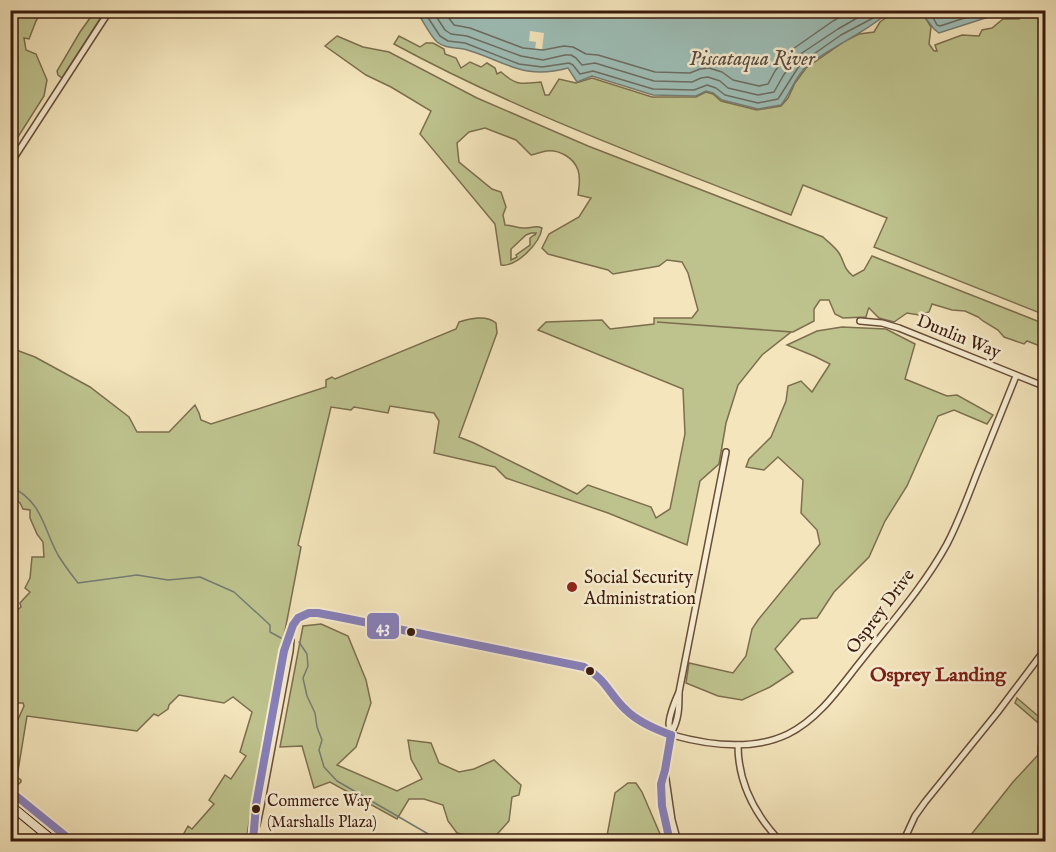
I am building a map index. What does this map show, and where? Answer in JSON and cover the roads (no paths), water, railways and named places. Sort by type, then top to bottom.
[{"type":"main road","points":[[10,791],[74,842]]},
{"type":"main road","points":[[10,805],[55,842]]},
{"type":"street","points":[[10,164],[110,10]]},
{"type":"street","name":"Dunlin Way","points":[[860,321],[882,323],[899,328],[1046,387]]},
{"type":"street","name":"Osprey Drive","points":[[252,842],[256,805],[284,651],[293,625],[298,618],[309,613],[580,665],[603,679],[633,716],[670,735],[713,743],[738,744],[758,743],[780,738],[797,729],[813,717],[844,682],[914,594],[944,550],[1016,376]]},
{"type":"street","points":[[670,842],[661,799],[661,784],[670,735],[676,725],[680,707],[679,692],[726,452]]},
{"type":"street","points":[[903,842],[915,816],[925,802],[990,723],[1046,648]]},
{"type":"street","points":[[738,744],[739,766],[746,790],[759,815],[781,842]]},
{"type":"street","points":[[665,770],[672,820],[678,842]]},
{"type":"water","points":[[1005,10],[939,33],[920,11]]},
{"type":"water","name":"Piscataqua River","points":[[416,11],[890,11],[871,26],[807,66],[781,105],[758,109],[722,100],[706,91],[696,96],[653,95],[592,76],[577,82],[568,68],[538,72],[514,68],[464,49],[440,44],[431,35]]},
{"type":"waterway","points":[[10,486],[21,492],[36,508],[58,555],[78,583],[137,575],[168,580],[200,577],[234,592],[270,625],[270,632],[281,638]]},
{"type":"waterway","points":[[299,642],[307,654],[308,666],[303,678],[322,740],[319,750],[324,767],[337,781],[442,842]]},
{"type":"place","name":"Social Security Administration","points":[[572,587]]},
{"type":"place","name":"Commerce Way (Marshalls Plaza)","points":[[256,809]]},
{"type":"district","name":"Osprey Landing","points":[[938,674]]}]
